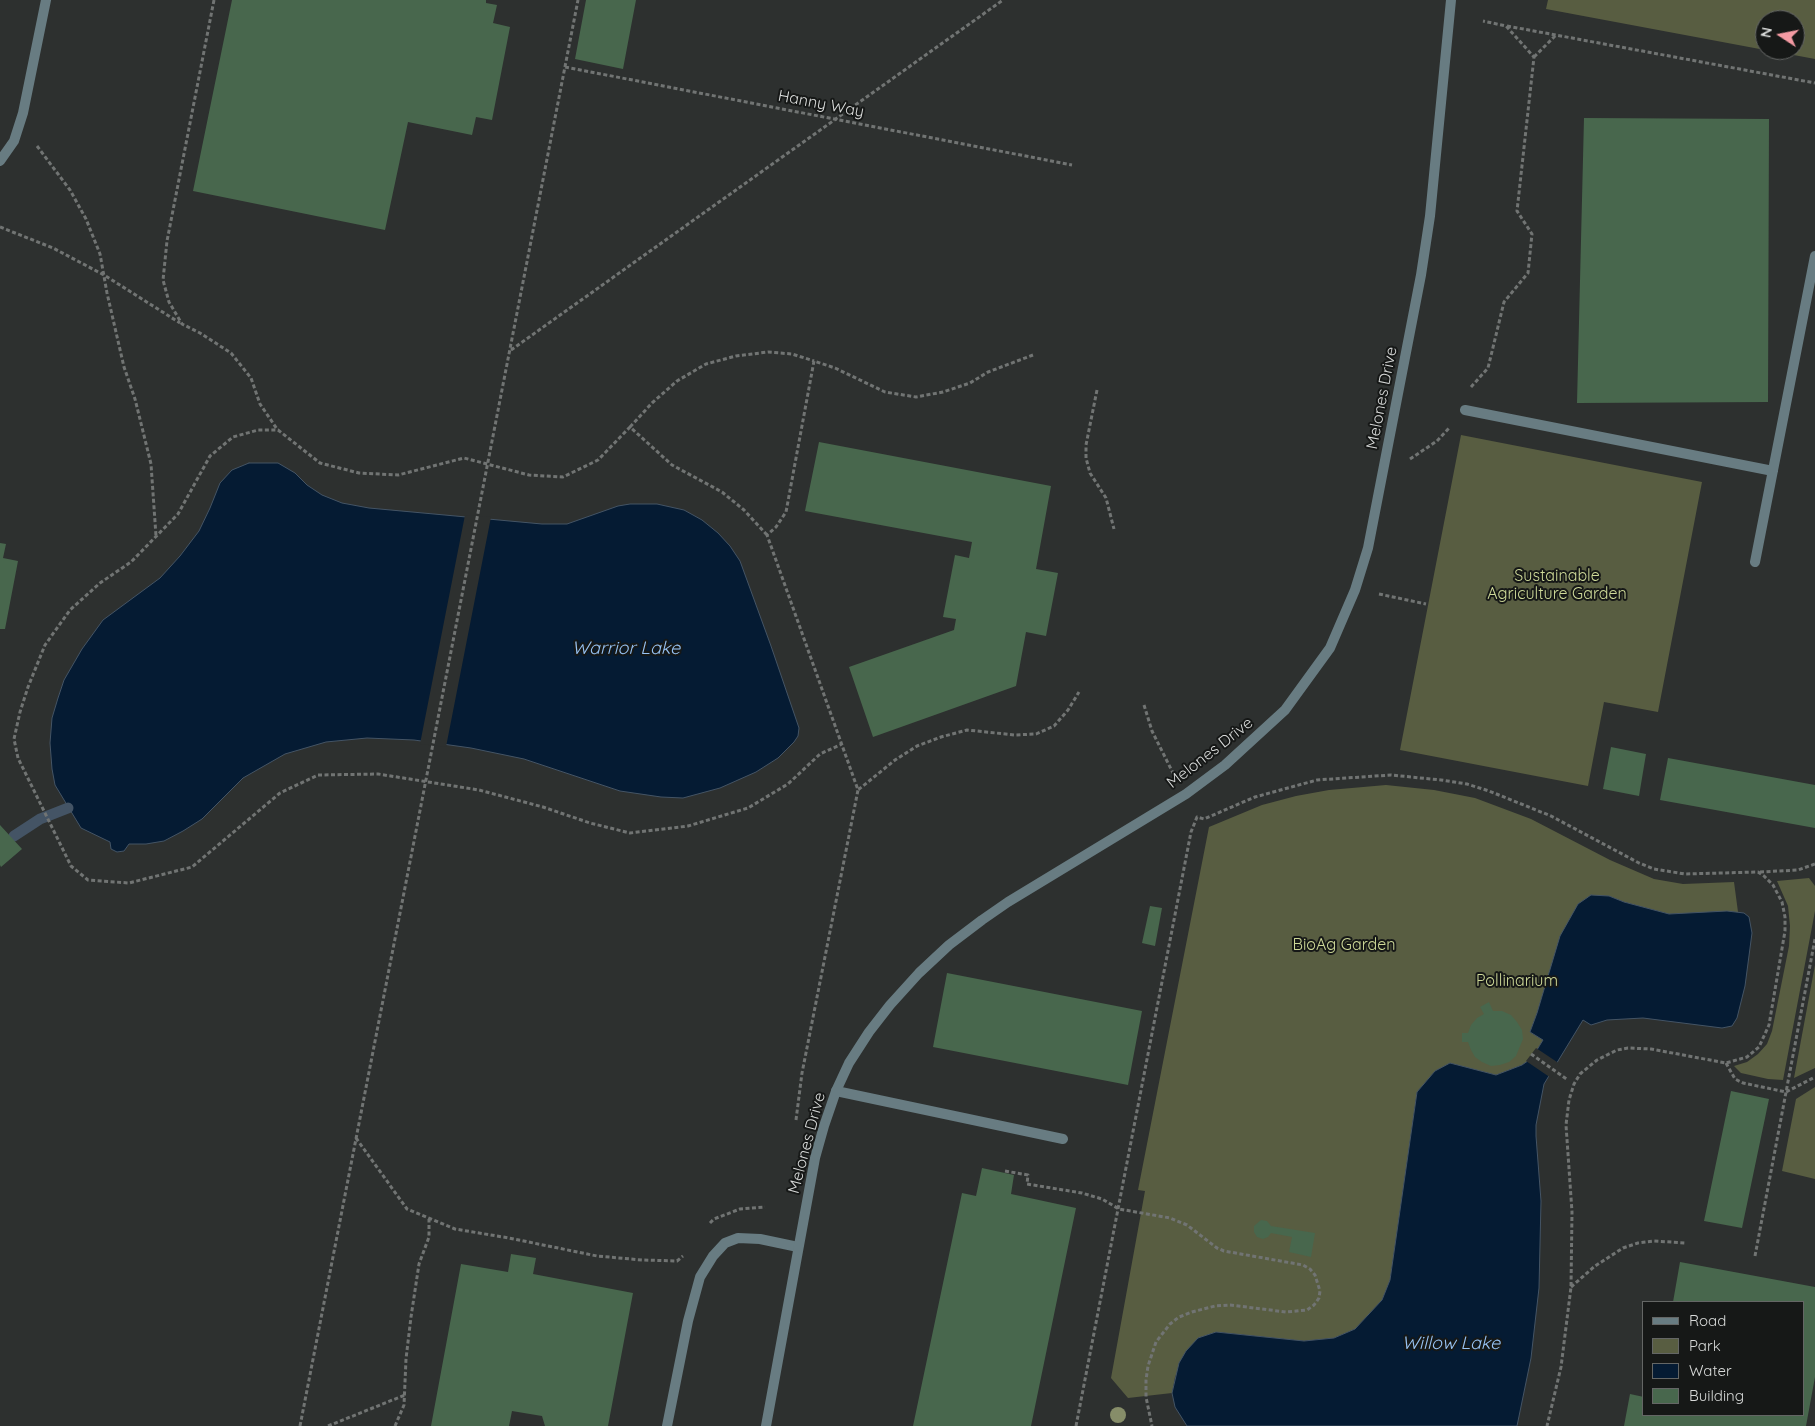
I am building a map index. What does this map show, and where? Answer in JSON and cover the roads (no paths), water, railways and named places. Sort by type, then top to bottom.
[{"type":"street","points":[[0,161],[14,141],[23,113],[46,0]]},
{"type":"street","name":"Melones Drive","points":[[766,1426],[815,1158],[836,1091],[849,1063],[868,1032],[890,1004],[949,945],[1008,902],[1186,794],[1225,766],[1285,710],[1330,648],[1355,590],[1368,548],[1418,293],[1430,216],[1452,0]]},
{"type":"street","points":[[1755,562],[1815,256]]},
{"type":"street","points":[[1465,410],[1773,471]]},
{"type":"street","points":[[836,1091],[1063,1139]]},
{"type":"street","points":[[667,1426],[688,1321],[700,1277],[713,1256],[725,1243],[738,1238],[760,1239],[798,1247]]},
{"type":"water","name":"Warrior Lake","points":[[249,463],[278,463],[295,473],[307,485],[322,495],[342,503],[369,508],[542,524],[567,524],[618,506],[630,504],[657,504],[684,510],[702,520],[718,533],[740,561],[799,728],[798,736],[778,758],[756,772],[720,788],[683,798],[620,791],[524,759],[471,748],[414,740],[367,738],[326,742],[285,754],[243,778],[202,819],[164,841],[129,844],[124,851],[117,852],[111,849],[110,842],[81,828],[55,785],[50,743],[52,718],[64,680],[82,649],[103,620],[160,578],[199,531],[220,483],[232,470]]},
{"type":"water","name":"Willow Lake","points":[[1591,895],[1609,896],[1669,914],[1727,911],[1744,913],[1749,917],[1752,933],[1745,986],[1737,1018],[1732,1026],[1722,1028],[1643,1018],[1607,1020],[1591,1025],[1583,1020],[1544,1084],[1536,1125],[1541,1201],[1539,1288],[1531,1358],[1517,1426],[1187,1426],[1175,1407],[1172,1393],[1179,1363],[1186,1351],[1198,1338],[1216,1332],[1304,1341],[1334,1338],[1355,1329],[1382,1300],[1390,1280],[1417,1092],[1435,1071],[1450,1063],[1496,1075],[1522,1065],[1532,1058],[1543,1040],[1530,1032],[1560,936],[1578,904]]},
{"type":"waterway","points":[[14,836],[40,819],[68,808]]},
{"type":"park label","name":"Sustainable Agriculture Garden","points":[[1557,585]]},
{"type":"park label","name":"BioAg Garden","points":[[1344,945]]},
{"type":"park label","name":"Pollinarium","points":[[1517,981]]}]
